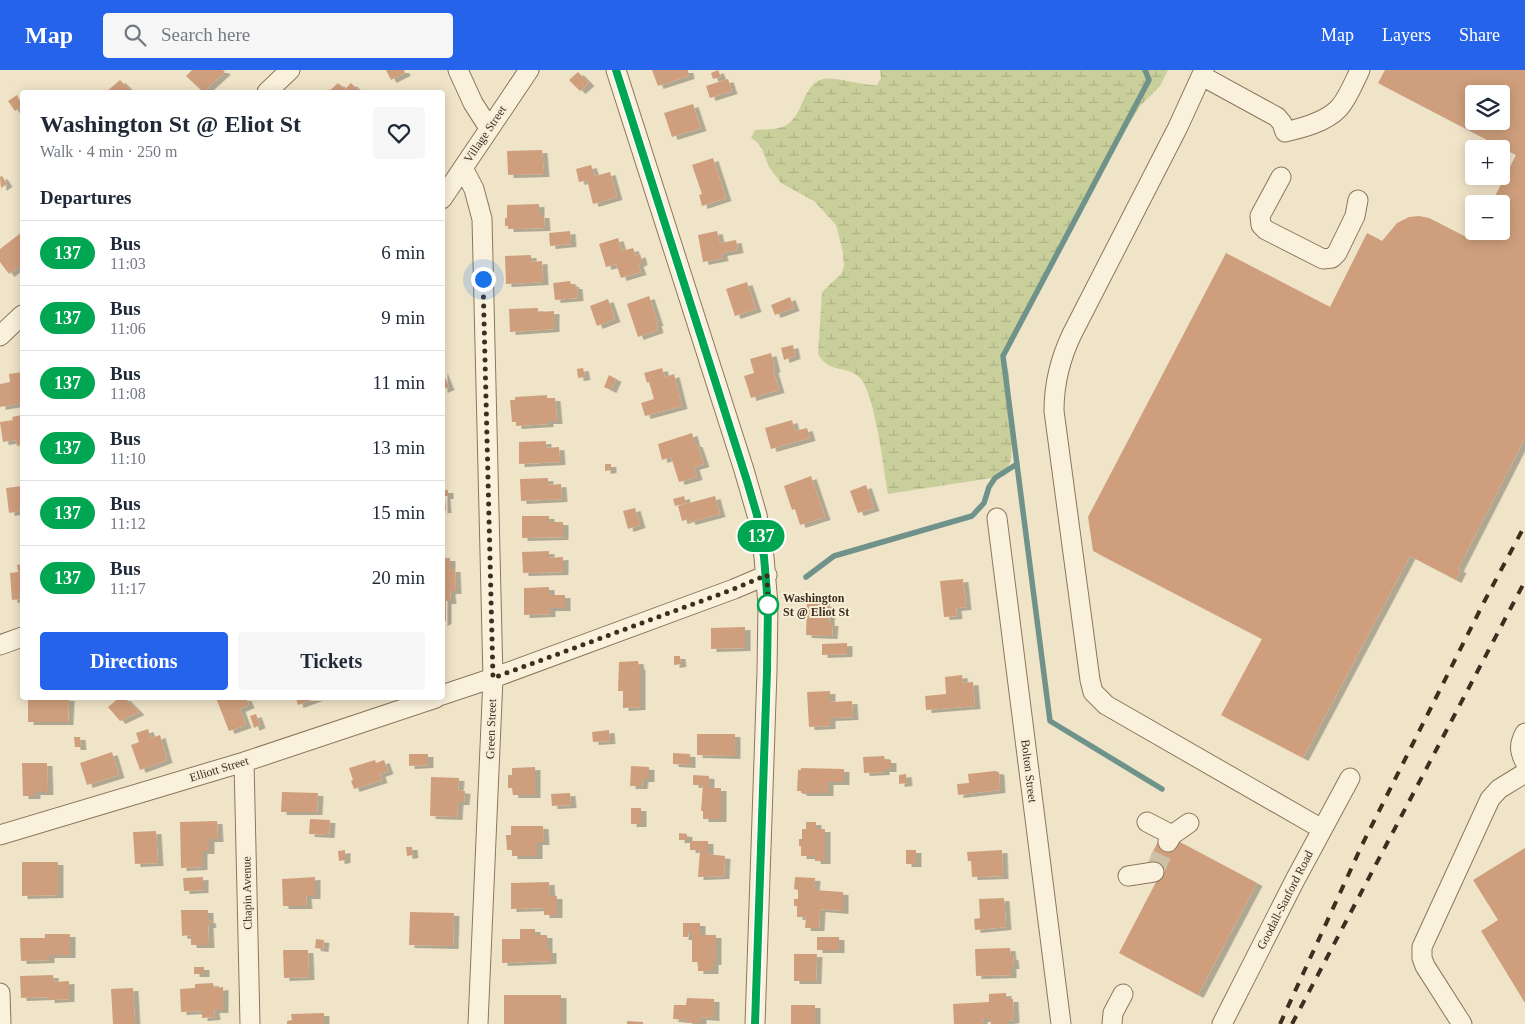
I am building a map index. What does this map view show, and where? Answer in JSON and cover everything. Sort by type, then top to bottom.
[{"type":"street","points":[[269,90],[290,70]]},
{"type":"street","points":[[458,70],[473,103],[489,128]]},
{"type":"street","name":"Village Street","points":[[445,194],[529,70]]},
{"type":"street","points":[[616,70],[744,470],[757,515],[767,575],[767,671],[755,1024]]},
{"type":"street","points":[[1322,829],[1106,705],[1094,692],[1090,680],[1054,411],[1057,378],[1062,356],[1178,127],[1203,73],[1277,117],[1282,123],[1285,132],[1304,128],[1332,114],[1340,107],[1360,70]]},
{"type":"street","name":"Green Street","points":[[463,168],[474,189],[482,219],[493,678],[478,1024]]},
{"type":"street","points":[[1281,176],[1260,216],[1261,225],[1266,230],[1323,259],[1330,259],[1336,255],[1355,216],[1358,200]]},
{"type":"street","points":[[0,336],[20,317]]},
{"type":"street","name":"Bolton Street","points":[[997,518],[1061,1024]]},
{"type":"street","points":[[445,694],[734,589],[767,575]]},
{"type":"street","points":[[0,645],[20,638]]},
{"type":"street","name":"Elliott Street","points":[[0,835],[244,762],[430,700]]},
{"type":"street","points":[[1525,733],[1520,746],[1525,762]]},
{"type":"street","name":"Chapin Avenue","points":[[244,762],[250,1024]]},
{"type":"street","points":[[1462,1024],[1423,962],[1421,955],[1422,947],[1490,800],[1499,789],[1525,773]]},
{"type":"street","name":"Goodall-Sanford Road","points":[[1222,1024],[1350,778]]},
{"type":"street","points":[[1147,822],[1170,839],[1189,823]]},
{"type":"street","points":[[1128,876],[1154,872]]},
{"type":"street","points":[[0,993],[1,1024]]},
{"type":"street","points":[[1112,1024],[1113,1013],[1123,994]]},
{"type":"green space","points":[[880,70],[1168,70],[1160,86],[1141,105],[1121,137],[1004,354],[1009,375],[1012,440],[1011,459],[1005,476],[888,494],[878,433],[870,399],[865,387],[860,378],[855,374],[828,365],[818,354],[822,292],[841,274],[844,266],[843,252],[836,225],[814,201],[781,183],[769,167],[762,149],[751,138],[755,130],[779,128],[789,123],[795,117],[810,88],[816,82],[828,78],[877,85],[881,78]]},
{"type":"building","points":[[192,70],[223,70],[225,72],[205,90],[201,90],[186,76]]},
{"type":"building","points":[[386,70],[404,70],[405,73],[391,80]]},
{"type":"building","points":[[652,70],[688,70],[689,76],[658,86]]},
{"type":"building","points":[[718,70],[721,77],[713,79],[711,73]]},
{"type":"building","points":[[1385,70],[1525,70],[1525,438],[1458,569],[1461,570],[1456,580],[1410,556],[1303,758],[1221,715],[1262,639],[1093,551],[1088,517],[1226,253],[1330,307],[1367,233],[1382,241],[1397,223],[1409,217],[1429,218],[1465,236],[1465,240],[1510,240],[1510,195],[1496,195],[1501,185],[1510,185],[1510,167],[1516,155],[1510,152],[1510,140],[1487,140],[1468,130],[1510,130],[1510,85],[1465,85],[1465,128],[1378,83]]},
{"type":"building","points":[[578,72],[589,83],[580,91],[569,80]]},
{"type":"building","points":[[728,79],[732,91],[710,98],[706,86]]},
{"type":"building","points":[[120,80],[130,90],[108,90]]},
{"type":"building","points":[[338,83],[345,89],[351,83],[358,90],[330,90]]},
{"type":"building","points":[[17,95],[20,107],[15,111],[8,101]]},
{"type":"building","points":[[693,104],[701,128],[672,137],[664,113]]},
{"type":"building","points":[[542,150],[544,174],[508,175],[507,151]]},
{"type":"building","points":[[713,158],[726,198],[702,206],[699,195],[702,194],[692,165]]},
{"type":"building","points":[[591,165],[595,176],[610,172],[617,197],[593,204],[587,180],[579,182],[576,169]]},
{"type":"building","points":[[2,176],[7,184],[1,188],[0,177]]},
{"type":"building","points":[[539,204],[539,215],[544,215],[545,228],[508,229],[508,226],[505,226],[507,205]]},
{"type":"building","points":[[570,231],[571,244],[550,246],[549,233]]},
{"type":"building","points":[[717,231],[720,243],[736,240],[738,250],[722,253],[723,258],[703,262],[698,235]]},
{"type":"building","points":[[20,234],[20,266],[9,274],[0,262],[0,249]]},
{"type":"building","points":[[618,238],[622,251],[633,248],[636,256],[640,254],[642,262],[638,264],[641,272],[621,278],[616,264],[606,267],[599,244]]},
{"type":"building","points":[[531,255],[531,262],[542,261],[543,282],[506,284],[505,256]]},
{"type":"building","points":[[570,281],[571,284],[577,286],[578,298],[555,300],[553,283]]},
{"type":"building","points":[[747,282],[756,309],[735,316],[726,289]]},
{"type":"building","points":[[649,296],[658,323],[656,323],[658,330],[638,337],[627,304]]},
{"type":"building","points":[[790,297],[794,308],[775,315],[771,305]]},
{"type":"building","points":[[608,299],[615,319],[597,326],[590,306]]},
{"type":"building","points":[[538,308],[538,312],[554,311],[554,329],[510,332],[509,309]]},
{"type":"building","points":[[793,345],[795,356],[784,360],[781,348]]},
{"type":"building","points":[[771,353],[775,369],[773,370],[779,390],[751,398],[744,376],[754,373],[750,359]]},
{"type":"building","points":[[583,368],[585,377],[578,378],[577,369]]},
{"type":"building","points":[[662,368],[665,377],[674,374],[682,406],[645,416],[641,403],[654,399],[644,373]]},
{"type":"building","points":[[20,372],[20,403],[0,407],[0,384],[10,382],[9,374]]},
{"type":"building","points":[[609,375],[616,379],[611,390],[604,387]]},
{"type":"building","points":[[445,377],[449,387],[445,389]]},
{"type":"building","points":[[547,395],[547,398],[555,398],[557,421],[548,421],[548,424],[516,426],[516,422],[512,422],[510,400],[515,400],[515,397]]},
{"type":"building","points":[[20,415],[20,445],[17,446],[16,440],[3,442],[0,422],[13,420],[12,417]]},
{"type":"building","points":[[792,420],[795,431],[807,428],[810,438],[771,449],[765,428]]},
{"type":"building","points":[[692,433],[704,464],[694,467],[697,477],[679,482],[671,457],[662,460],[658,444]]},
{"type":"building","points":[[546,441],[546,448],[559,447],[560,462],[519,464],[519,442]]},
{"type":"building","points":[[605,464],[611,464],[611,470],[605,471]]},
{"type":"building","points":[[811,476],[825,517],[800,525],[795,509],[792,510],[784,486]]},
{"type":"building","points":[[548,478],[548,485],[561,484],[562,499],[521,501],[520,479]]},
{"type":"building","points":[[866,485],[874,508],[858,513],[850,491]]},
{"type":"building","points":[[20,486],[20,511],[9,513],[6,488]]},
{"type":"building","points":[[445,490],[448,490],[448,496],[445,496]]},
{"type":"building","points":[[684,496],[686,503],[675,506],[673,499]]},
{"type":"building","points":[[715,496],[720,514],[690,522],[689,519],[682,521],[678,506]]},
{"type":"building","points":[[635,508],[640,525],[628,529],[623,511]]},
{"type":"building","points":[[522,516],[549,516],[549,522],[563,522],[563,537],[522,538]]},
{"type":"building","points":[[549,551],[549,558],[563,557],[563,572],[523,573],[522,552]]},
{"type":"building","points":[[445,558],[450,558],[450,569],[455,569],[456,591],[450,591],[451,601],[446,601],[446,621]]},
{"type":"building","points":[[20,564],[20,599],[12,600],[10,573],[18,572],[17,565]]},
{"type":"building","points":[[963,579],[966,607],[956,608],[957,616],[944,617],[940,581]]},
{"type":"building","points":[[549,587],[549,595],[565,595],[565,608],[550,608],[550,614],[524,615],[524,588]]},
{"type":"building","points":[[807,603],[830,604],[829,623],[833,623],[832,636],[806,635]]},
{"type":"building","points":[[745,627],[745,648],[711,649],[711,628]]},
{"type":"building","points":[[847,643],[847,654],[822,655],[822,644]]},
{"type":"building","points":[[674,656],[680,656],[681,664],[674,665]]},
{"type":"building","points":[[638,661],[640,667],[640,707],[623,708],[623,691],[618,691],[619,662]]},
{"type":"building","points":[[962,675],[963,683],[973,682],[975,706],[926,710],[925,696],[946,694],[945,677]]},
{"type":"building","points":[[830,691],[830,702],[852,701],[853,717],[830,718],[830,726],[809,727],[807,692]]},
{"type":"building","points":[[28,700],[69,700],[68,722],[28,722]]},
{"type":"building","points":[[117,700],[127,700],[139,712],[120,721],[108,707]]},
{"type":"building","points":[[217,700],[247,700],[249,705],[240,709],[246,725],[229,731]]},
{"type":"building","points":[[297,700],[312,700],[298,705]]},
{"type":"building","points":[[256,714],[260,725],[254,728],[250,716]]},
{"type":"building","points":[[148,729],[151,738],[160,735],[167,760],[140,770],[131,745],[139,742],[136,733]]},
{"type":"building","points":[[609,730],[610,741],[593,742],[592,732]]},
{"type":"building","points":[[697,734],[735,734],[735,756],[697,755]]},
{"type":"building","points":[[74,737],[80,737],[81,747],[75,747]]},
{"type":"building","points":[[112,752],[119,775],[87,785],[80,763]]},
{"type":"building","points":[[673,753],[690,754],[690,765],[673,764]]},
{"type":"building","points":[[409,754],[428,754],[428,765],[409,766]]},
{"type":"building","points":[[884,756],[885,760],[891,760],[891,769],[884,769],[884,772],[864,773],[863,757]]},
{"type":"building","points":[[375,760],[376,763],[384,760],[388,771],[380,774],[382,780],[354,789],[349,768]]},
{"type":"building","points":[[22,763],[47,763],[48,792],[35,792],[35,796],[23,796]]},
{"type":"building","points":[[631,766],[649,767],[649,779],[643,779],[642,786],[630,786]]},
{"type":"building","points":[[535,767],[535,795],[513,795],[512,788],[508,788],[508,775],[512,775],[512,768]]},
{"type":"building","points":[[801,768],[844,769],[844,782],[828,782],[828,793],[801,793],[801,791],[797,791],[798,770],[801,770]]},
{"type":"building","points":[[999,772],[1000,790],[958,795],[957,784],[969,783],[968,774]]},
{"type":"building","points":[[906,774],[907,783],[899,784],[899,775]]},
{"type":"building","points":[[693,775],[709,776],[709,788],[721,788],[721,819],[703,819],[703,811],[701,811],[703,785],[693,785]]},
{"type":"building","points":[[431,777],[459,778],[458,790],[465,791],[464,802],[458,802],[457,817],[430,816]]},
{"type":"building","points":[[282,792],[318,793],[317,812],[281,812]]},
{"type":"building","points":[[570,793],[571,805],[552,806],[551,794]]},
{"type":"building","points":[[631,808],[641,808],[641,824],[631,824]]},
{"type":"building","points":[[310,819],[330,820],[329,835],[309,834]]},
{"type":"building","points":[[217,821],[218,839],[209,839],[209,851],[202,851],[202,867],[181,868],[180,822]]},
{"type":"building","points":[[806,822],[816,822],[816,829],[825,829],[825,861],[815,861],[815,856],[801,856],[799,839],[802,839],[802,829],[806,829]]},
{"type":"building","points":[[511,826],[543,826],[544,842],[537,842],[537,856],[512,856],[512,850],[507,850],[506,835],[511,835]]},
{"type":"building","points":[[156,831],[158,863],[135,864],[133,832]]},
{"type":"building","points":[[679,833],[687,834],[687,840],[679,840]]},
{"type":"building","points":[[1160,838],[1178,841],[1257,883],[1198,995],[1119,953],[1166,863],[1151,855]]},
{"type":"building","points":[[690,841],[708,841],[708,854],[725,856],[724,876],[698,877],[700,850],[690,850]]},
{"type":"building","points":[[406,847],[412,847],[413,855],[407,856]]},
{"type":"building","points":[[1525,848],[1525,1003],[1481,931],[1498,920],[1473,880]]},
{"type":"building","points":[[345,850],[345,860],[339,861],[338,851]]},
{"type":"building","points":[[906,850],[916,850],[916,864],[906,864]]},
{"type":"building","points":[[1002,850],[1003,876],[972,877],[971,861],[968,861],[967,852]]},
{"type":"building","points":[[22,862],[58,862],[58,895],[22,896]]},
{"type":"building","points":[[203,877],[203,890],[184,891],[183,878]]},
{"type":"building","points":[[315,877],[315,896],[306,896],[307,906],[283,906],[282,879]]},
{"type":"building","points":[[795,877],[815,878],[814,890],[843,892],[843,911],[820,909],[819,928],[805,928],[806,917],[797,917],[797,906],[794,906],[794,899],[798,899],[798,890],[794,889]]},
{"type":"building","points":[[549,882],[550,896],[557,896],[557,915],[544,915],[544,908],[511,909],[511,883]]},
{"type":"building","points":[[1004,898],[1006,927],[975,930],[974,919],[980,918],[979,899]]},
{"type":"building","points":[[181,910],[208,910],[208,920],[210,920],[211,925],[208,925],[209,945],[191,945],[191,935],[182,936]]},
{"type":"building","points":[[410,912],[454,913],[453,946],[409,945]]},
{"type":"building","points":[[683,923],[700,923],[700,935],[716,935],[716,962],[713,962],[713,971],[698,971],[698,962],[692,962],[692,932],[689,932],[688,937],[683,937]]},
{"type":"building","points":[[520,929],[535,929],[535,935],[547,935],[547,950],[551,950],[551,961],[502,963],[502,939],[520,939]]},
{"type":"building","points":[[45,934],[70,934],[70,955],[49,955],[49,960],[21,961],[20,938],[45,938]]},
{"type":"building","points":[[817,937],[839,937],[839,950],[817,950]]},
{"type":"building","points":[[316,939],[324,940],[323,949],[315,948]]},
{"type":"building","points":[[1010,948],[1014,966],[1011,966],[1011,975],[976,976],[975,949]]},
{"type":"building","points":[[283,950],[308,950],[309,977],[284,978]]},
{"type":"building","points":[[794,954],[817,954],[816,981],[794,981]]},
{"type":"building","points":[[194,967],[204,967],[204,974],[194,974]]},
{"type":"building","points":[[53,975],[54,982],[69,981],[69,999],[49,1000],[49,997],[21,998],[20,976]]},
{"type":"building","points":[[213,983],[214,988],[223,987],[223,1010],[214,1010],[215,1017],[202,1018],[202,1011],[181,1012],[180,989],[195,988],[195,984]]},
{"type":"building","points":[[133,988],[135,1024],[113,1024],[111,989]]},
{"type":"building","points":[[1006,993],[1006,999],[1013,999],[1014,1020],[1008,1021],[1008,1024],[991,1024],[990,1019],[982,1019],[983,1024],[954,1024],[953,1004],[989,1002],[989,994]]},
{"type":"building","points":[[504,995],[561,995],[561,1024],[504,1024]]},
{"type":"building","points":[[687,998],[714,999],[714,1018],[701,1017],[701,1023],[686,1023],[687,1020],[673,1019],[674,1005],[686,1005]]},
{"type":"building","points":[[791,1005],[815,1005],[815,1024],[791,1024]]},
{"type":"building","points":[[324,1013],[324,1024],[287,1024],[287,1021],[292,1020],[291,1014]]},
{"type":"building","points":[[627,1021],[643,1022],[643,1024],[627,1024]]},
{"type":"waterway","points":[[1145,70],[1149,80],[1003,356],[1050,721],[1162,789]]},
{"type":"waterway","points":[[806,577],[834,556],[972,516],[984,503],[989,487],[995,478],[1017,464]]},
{"type":"tunnel","points":[[1154,872],[1168,842]]},
{"type":"railway","points":[[1280,1024],[1362,845],[1484,602],[1525,525]]},
{"type":"railway","points":[[1292,1024],[1525,581]]},
{"type":"bus line","name":"137","points":[[616,70],[747,481],[757,515],[766,566],[768,590],[767,671],[755,1024]]},
{"type":"place","name":"Washington St @ Eliot St","points":[[768,605]]},
{"type":"route","points":[[483,279],[493,678],[767,575],[768,605]]}]
